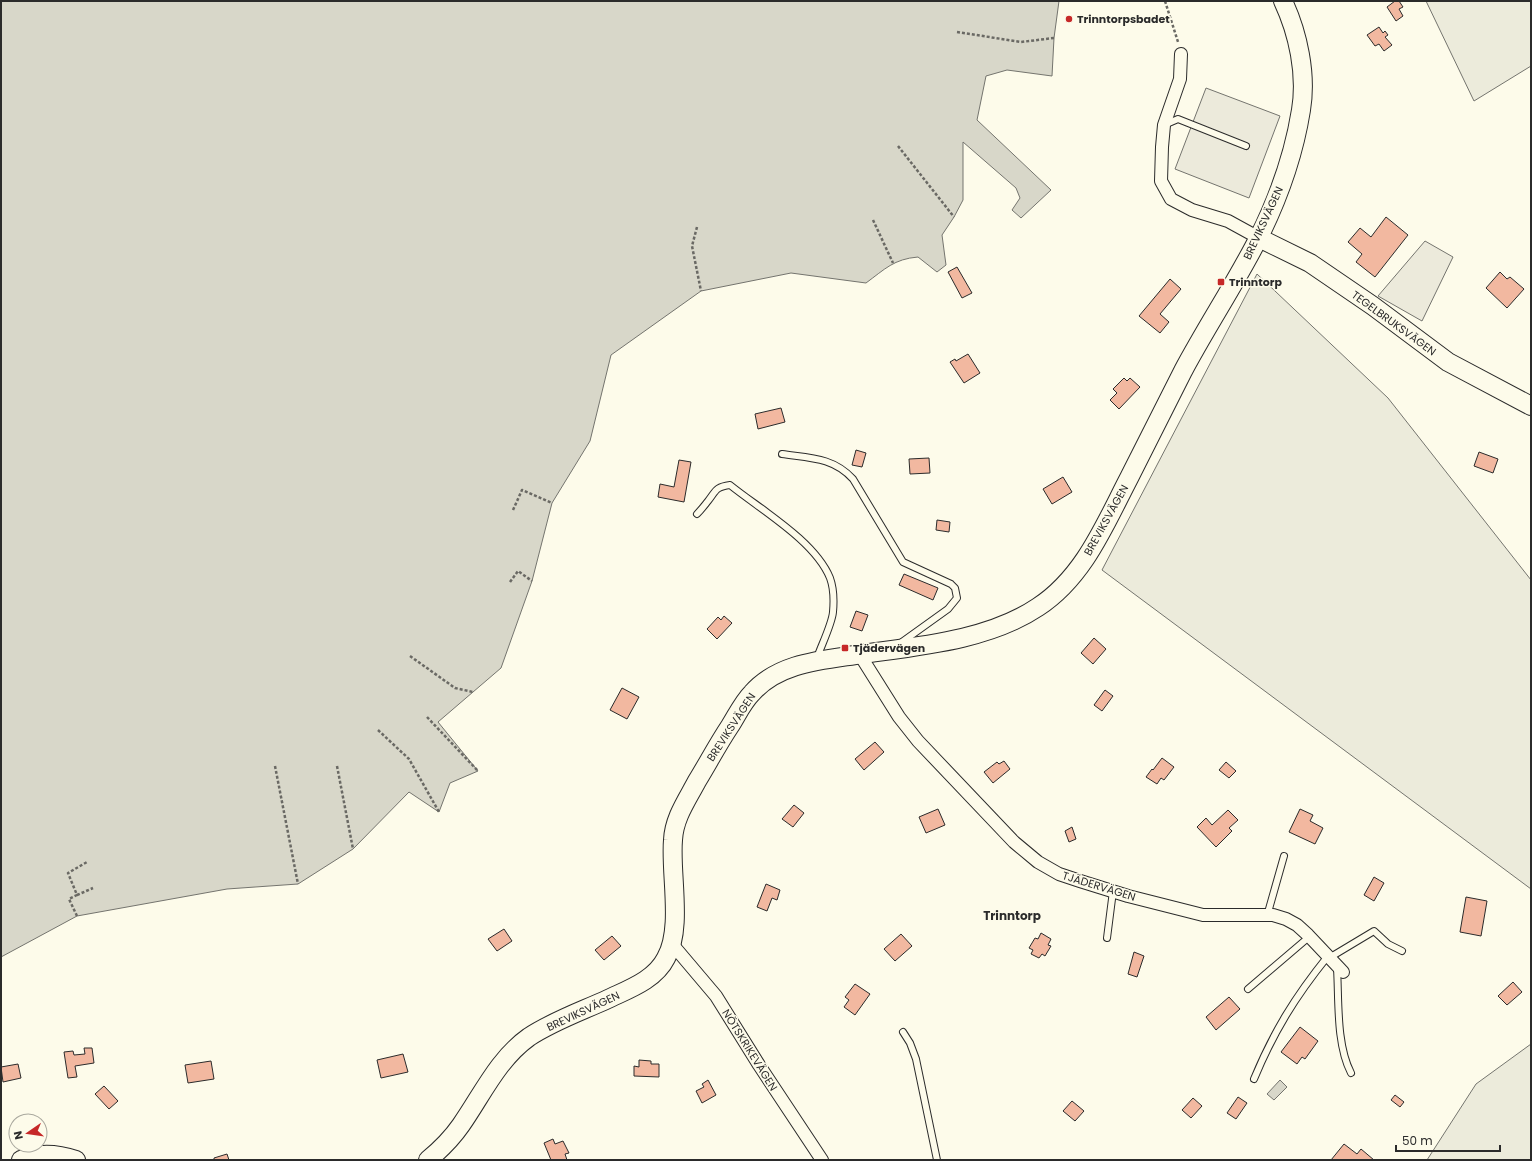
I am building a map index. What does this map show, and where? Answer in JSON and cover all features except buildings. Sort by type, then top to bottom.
[{"type":"main road","name":"BREVIKSVÄGEN","points":[[428,1160],[447,1142],[460,1126],[494,1075],[509,1055],[520,1045],[531,1036],[554,1024],[646,980],[664,963],[672,944],[674,915],[672,857],[673,834],[681,811],[716,746],[750,695],[763,682],[780,672],[815,661],[946,641],[1006,626],[1039,607],[1059,591],[1092,550],[1186,365],[1259,238],[1281,185],[1302,105],[1302,74],[1297,39],[1283,1]]},
{"type":"main road","name":"TEGELBRUKSVÄGEN","points":[[1259,238],[1310,263],[1374,306],[1448,362],[1531,406]]},
{"type":"main road","points":[[21,1160],[40,1155],[56,1155],[76,1160]]},
{"type":"street","points":[[1181,54],[1180,79],[1164,125],[1161,181],[1171,198],[1192,210],[1228,221],[1259,238]]},
{"type":"street","name":"TJÄDERVÄGEN","points":[[860,655],[899,717],[909,729],[969,796],[1014,842],[1038,862],[1059,874],[1113,891],[1203,915],[1273,915],[1286,919],[1297,925],[1334,963]]},
{"type":"street","name":"NÖTSKRIKEVÄGEN","points":[[672,944],[716,996],[759,1065],[822,1160]]},
{"type":"lane","points":[[1164,125],[1178,119],[1246,146]]},
{"type":"lane","points":[[782,454],[824,460],[838,465],[853,479],[903,562],[947,582],[955,588],[957,598],[948,609],[891,650]]},
{"type":"lane","points":[[697,514],[715,490],[722,486],[730,485],[802,540],[826,570],[831,580],[834,594],[833,614],[815,661]]},
{"type":"lane","points":[[1267,916],[1284,856]]},
{"type":"lane","points":[[1107,938],[1113,891]]},
{"type":"lane","points":[[1254,1079],[1266,1050],[1283,1018],[1303,987],[1374,931],[1388,944],[1402,951]]},
{"type":"lane","points":[[1248,989],[1309,937]]},
{"type":"lane","points":[[1334,963],[1344,1061],[1350,1073]]},
{"type":"lane","points":[[903,1032],[910,1043],[916,1059],[937,1160]]},
{"type":"path","points":[[1165,1],[1181,54]]},
{"type":"path","points":[[957,32],[1021,42],[1054,38]]},
{"type":"path","points":[[898,146],[954,217]]},
{"type":"path","points":[[873,220],[893,263]]},
{"type":"path","points":[[697,227],[692,246],[700,291]]},
{"type":"path","points":[[513,510],[522,490],[552,503]]},
{"type":"path","points":[[510,582],[518,571],[532,581]]},
{"type":"path","points":[[410,656],[455,688],[473,692]]},
{"type":"path","points":[[426,717],[478,771]]},
{"type":"path","points":[[378,730],[409,759],[439,812]]},
{"type":"path","points":[[275,766],[298,884]]},
{"type":"path","points":[[337,766],[353,849]]},
{"type":"path","points":[[77,895],[68,873],[87,862]]},
{"type":"path","points":[[77,916],[69,899],[93,888]]},
{"type":"shaded area","points":[[1,1],[1059,1],[1054,38],[1052,76],[1007,70],[986,76],[977,120],[1051,190],[1021,218],[1012,210],[1020,198],[1016,188],[963,142],[963,200],[942,235],[946,265],[937,272],[918,257],[896,262],[866,283],[791,273],[701,291],[611,355],[590,441],[552,503],[532,581],[501,668],[438,722],[478,771],[450,783],[439,812],[409,792],[353,849],[298,884],[227,889],[77,916],[1,957]]},
{"type":"shaded area","points":[[1426,1],[1531,1],[1531,66],[1474,101]]},
{"type":"shaded area","points":[[1206,88],[1280,116],[1249,198],[1175,169]]},
{"type":"shaded area","points":[[1425,241],[1453,257],[1422,321],[1378,296]]},
{"type":"shaded area","points":[[1257,274],[1388,398],[1531,580],[1531,889],[1102,570]]},
{"type":"shaded area","points":[[1531,1044],[1531,1160],[1427,1160],[1476,1084]]},
{"type":"shaded area","points":[[1280,1080],[1287,1087],[1274,1100],[1267,1094]]},
{"type":"place","name":"Trinntorpsbadet","points":[[1069,19]]},
{"type":"place","name":"Trinntorp","points":[[1221,282]]},
{"type":"place","name":"Tjädervägen","points":[[845,648]]},
{"type":"district","name":"Trinntorp","points":[[1012,916]]}]
